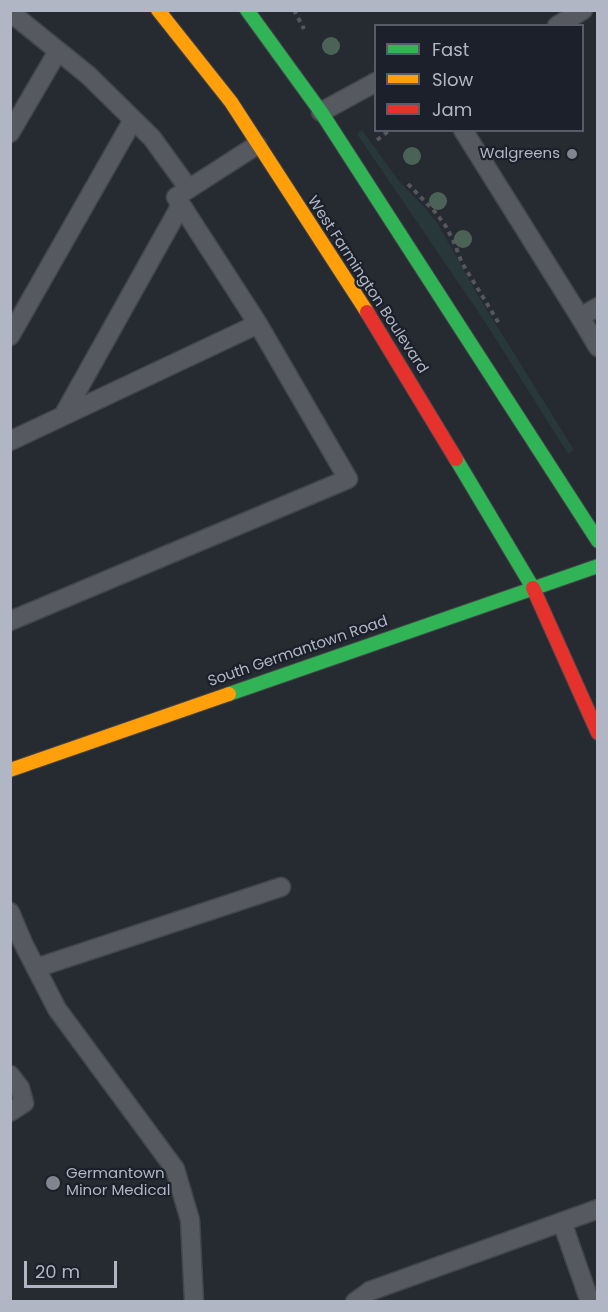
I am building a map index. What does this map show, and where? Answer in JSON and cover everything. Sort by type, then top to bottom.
[{"type":"main road","name":"West Farmington Boulevard","points":[[158,10],[231,102],[392,351],[533,588],[597,733]]},
{"type":"main road","points":[[247,10],[321,112],[597,541]]},
{"type":"main road","name":"South Germantown Road","points":[[10,770],[597,566]]},
{"type":"lane","points":[[560,24],[583,10]]},
{"type":"lane","points":[[10,12],[88,75],[152,138],[348,479],[10,621]]},
{"type":"lane","points":[[10,133],[58,51]]},
{"type":"lane","points":[[321,112],[374,83]]},
{"type":"lane","points":[[10,336],[133,120]]},
{"type":"lane","points":[[464,132],[597,347]]},
{"type":"lane","points":[[63,416],[185,197],[257,145]]},
{"type":"lane","points":[[580,317],[597,307]]},
{"type":"lane","points":[[10,441],[258,324]]},
{"type":"lane","points":[[36,968],[281,887]]},
{"type":"lane","points":[[10,912],[57,1009],[175,1169],[190,1220],[195,1301]]},
{"type":"lane","points":[[10,1075],[20,1088],[24,1102],[10,1112]]},
{"type":"lane","points":[[355,1302],[370,1291],[597,1209]]},
{"type":"lane","points":[[562,1222],[590,1302]]},
{"type":"path","points":[[376,140],[387,132]]},
{"type":"shaded area","points":[[362,130],[399,181],[438,224],[476,292],[574,450],[568,454],[485,322],[357,134]]},
{"type":"traffic: fast","points":[[247,10],[321,112],[598,541]]},
{"type":"traffic: fast","points":[[456,459],[533,588]]},
{"type":"traffic: fast","points":[[229,694],[598,566]]},
{"type":"traffic: slow","points":[[158,10],[231,102],[367,312]]},
{"type":"traffic: slow","points":[[10,770],[229,694]]},
{"type":"traffic: jam","points":[[367,312],[456,459]]},
{"type":"traffic: jam","points":[[533,588],[598,733]]},
{"type":"place","name":"Walgreens","points":[[572,154]]},
{"type":"place","name":"Germantown Minor Medical","points":[[53,1183]]}]
